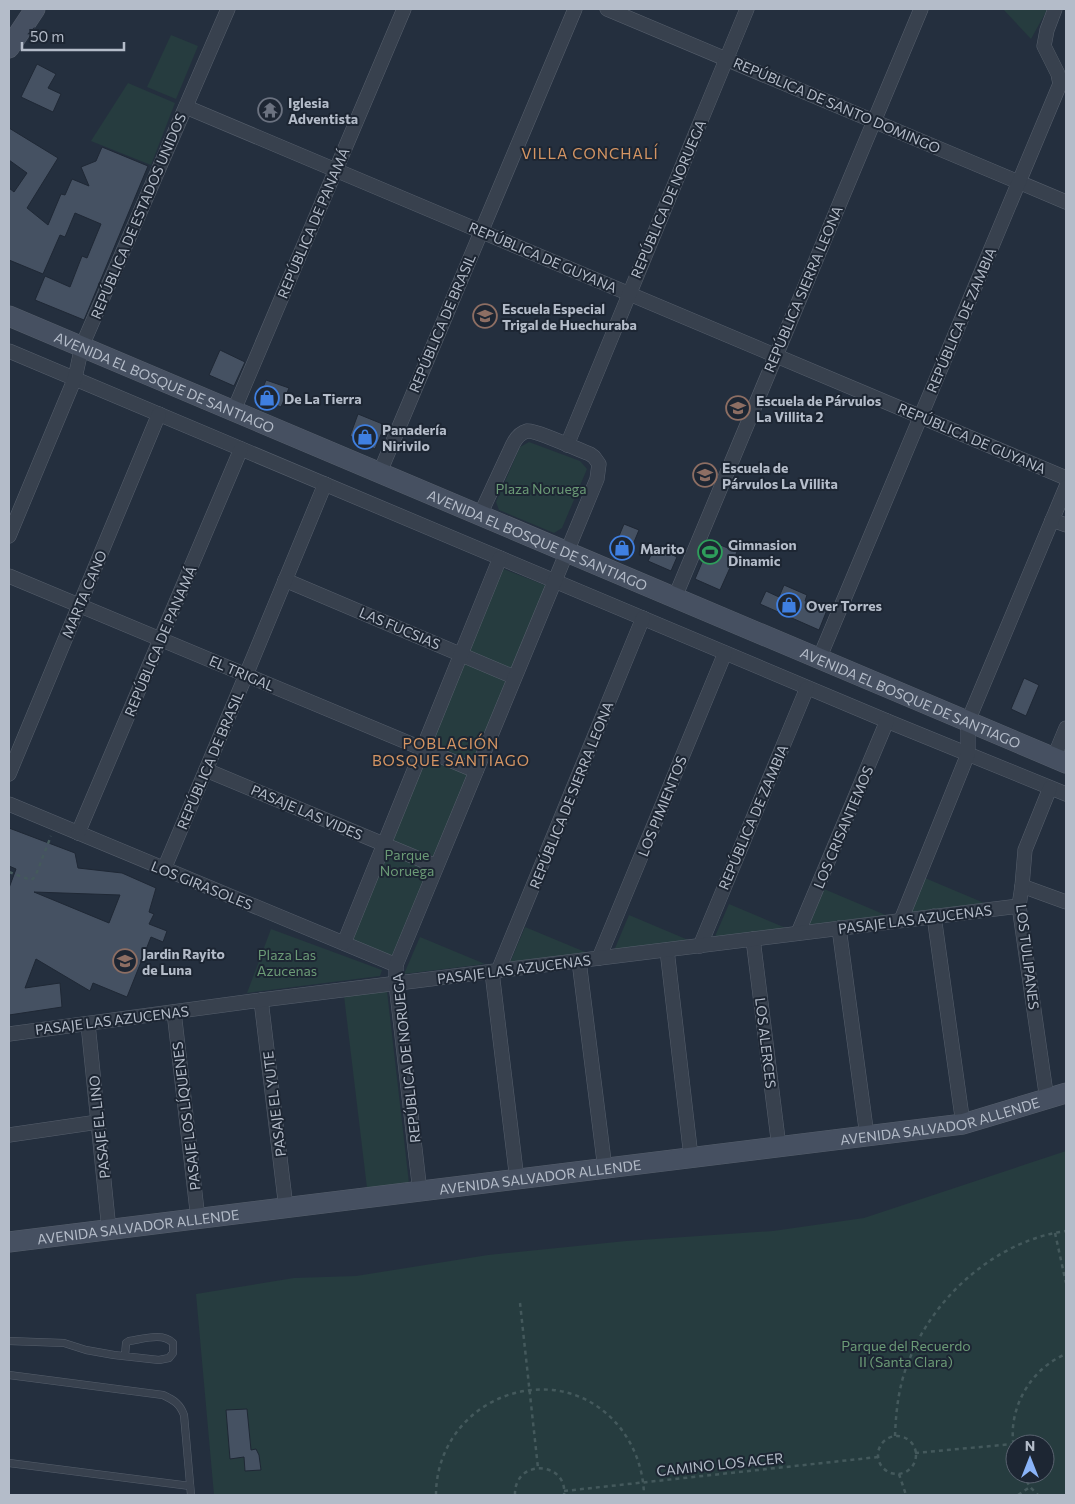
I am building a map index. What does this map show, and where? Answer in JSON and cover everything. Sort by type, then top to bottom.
[{"type":"main road","points":[[9,48],[35,9]]},
{"type":"main road","name":"AVENIDA EL BOSQUE DE SANTIAGO","points":[[9,316],[1060,760]]},
{"type":"main road","name":"AVENIDA SALVADOR ALLENDE","points":[[9,1242],[963,1124],[1066,1093]]},
{"type":"street","name":"REPÚBLICA DE ESTADOS UNIDOS","points":[[9,536],[75,378],[82,346],[228,9]]},
{"type":"street","name":"REPÚBLICA DE PANAMÁ","points":[[234,410],[404,9]]},
{"type":"street","name":"REPÚBLICA DE BRASIL","points":[[380,472],[575,9]]},
{"type":"street","name":"REPÚBLICA DE SANTO DOMINGO","points":[[607,9],[1066,202]]},
{"type":"street","name":"REPÚBLICA DE NORUEGA","points":[[566,445],[747,9]]},
{"type":"street","name":"REPÚBLICA SIERRA LEONA","points":[[674,597],[921,9]]},
{"type":"street","points":[[1055,9],[1066,13]]},
{"type":"street","name":"REPÚBLICA DE ZAMBIA","points":[[819,659],[1060,84],[1058,74],[1044,46],[1047,30],[1055,9]]},
{"type":"street","name":"REPÚBLICA DE GUYANA","points":[[186,106],[1066,478]]},
{"type":"street","points":[[9,350],[807,688],[1066,794]]},
{"type":"street","name":"MARTA CANO","points":[[9,774],[159,414]]},
{"type":"street","name":"REPÚBLICA DE NORUEGA","points":[[420,1192],[396,984],[396,965],[597,479],[599,464],[594,457],[531,431],[526,431],[518,436],[513,444],[480,515]]},
{"type":"street","name":"REPÚBLICA DE PANAMÁ","points":[[78,833],[242,449]]},
{"type":"street","name":"REPÚBLICA DE BRASIL","points":[[164,869],[325,484]]},
{"type":"street","points":[[901,920],[968,754],[968,721],[1066,487]]},
{"type":"street","points":[[1052,520],[1066,525]]},
{"type":"street","points":[[344,943],[500,558]]},
{"type":"street","name":"EL TRIGAL","points":[[9,576],[476,771]]},
{"type":"street","name":"LAS FUCSIAS","points":[[285,580],[514,677]]},
{"type":"street","name":"REPÚBLICA DE SIERRA LEONA","points":[[517,1180],[495,971],[643,618]]},
{"type":"street","name":"LOS PIMIENTOS","points":[[599,958],[725,653]]},
{"type":"street","name":"REPÚBLICA DE ZAMBIA","points":[[700,946],[807,688]]},
{"type":"street","name":"LOS CRISANTEMOS","points":[[798,933],[888,722]]},
{"type":"street","points":[[1060,760],[1066,728]]},
{"type":"street","name":"PASAJE LAS VIDES","points":[[206,770],[436,866]]},
{"type":"street","name":"LOS TULIPANES","points":[[1047,1100],[1019,906],[1025,850],[1050,788]]},
{"type":"street","name":"LOS GIRASOLES","points":[[9,804],[396,965]]},
{"type":"street","points":[[1022,886],[1066,902]]},
{"type":"street","name":"PASAJE LAS AZUCENAS","points":[[9,1034],[261,1000],[1019,906]]},
{"type":"street","points":[[934,916],[963,1124]]},
{"type":"street","points":[[840,928],[867,1136]]},
{"type":"street","name":"LOS ALERCES","points":[[753,939],[779,1147]]},
{"type":"street","points":[[666,950],[691,1157]]},
{"type":"street","points":[[579,961],[605,1169]]},
{"type":"street","name":"PASAJE EL YUTE","points":[[261,1000],[286,1208]]},
{"type":"street","name":"PASAJE LOS LÍQUENES","points":[[174,1012],[198,1219]]},
{"type":"street","name":"PASAJE EL LINO","points":[[88,1024],[110,1230]]},
{"type":"street","points":[[9,1135],[98,1122]]},
{"type":"lane","points":[[9,1341],[64,1343],[86,1350],[125,1356],[159,1360],[169,1358],[173,1353],[173,1343],[169,1338],[161,1336],[129,1341],[126,1343],[125,1356]]},
{"type":"lane","points":[[9,1375],[163,1396],[173,1400],[181,1407],[184,1415],[191,1495]]},
{"type":"lane","points":[[9,1463],[190,1486]]},
{"type":"path","points":[[9,872],[31,880],[35,877],[55,824]]},
{"type":"path","points":[[895,1436],[897,1404],[902,1379],[910,1357],[925,1328],[944,1301],[967,1278],[993,1259],[1023,1244],[1066,1231]]},
{"type":"path","points":[[1055,1233],[1066,1283]]},
{"type":"path","points":[[520,1303],[538,1468]]},
{"type":"path","points":[[1013,1434],[1014,1419],[1022,1394],[1037,1374],[1057,1358],[1066,1354]]},
{"type":"path","points":[[436,1495],[436,1482],[443,1455],[457,1431],[476,1411],[500,1397],[529,1390],[554,1390],[572,1395],[604,1411],[622,1430],[636,1453],[644,1482],[644,1495]]},
{"type":"path","points":[[895,1436],[909,1441],[916,1453],[910,1469],[898,1474],[887,1471],[879,1462],[878,1456],[881,1444],[895,1436]]},
{"type":"path","points":[[916,1453],[1005,1445]]},
{"type":"path","name":"CAMINO LOS ACER","points":[[564,1491],[878,1456]]},
{"type":"path","points":[[515,1495],[516,1483],[521,1476],[527,1471],[538,1468],[550,1470],[557,1475],[562,1482],[564,1495]]},
{"type":"path","points":[[898,1474],[906,1495]]},
{"type":"path","points":[[1028,1484],[1038,1495]]},
{"type":"path","points":[[1018,1495],[1030,1487]]},
{"type":"green space","points":[[1003,9],[1045,9],[1047,10],[1031,39]]},
{"type":"green space","points":[[171,35],[198,46],[176,99],[147,87]]},
{"type":"green space","points":[[128,83],[175,103],[151,165],[91,141]]},
{"type":"green space","name":"Plaza Noruega","points":[[529,442],[580,461],[587,469],[562,528],[554,533],[499,510],[496,502],[520,447]]},
{"type":"green space","name":"Parque Noruega","points":[[501,568],[547,586],[394,959],[349,939]]},
{"type":"green space","points":[[925,878],[989,905],[909,915]]},
{"type":"green space","points":[[824,889],[888,916],[808,927]]},
{"type":"green space","points":[[729,904],[793,931],[713,941]]},
{"type":"green space","points":[[629,915],[693,942],[613,953]]},
{"type":"green space","points":[[525,927],[590,954],[509,965]]},
{"type":"green space","name":"Plaza Las Azucenas","points":[[271,929],[382,970],[380,976],[247,993]]},
{"type":"green space","points":[[420,937],[485,964],[404,974]]},
{"type":"green space","points":[[387,991],[409,1183],[367,1188],[344,996]]},
{"type":"green space","name":"Parque del Recuerdo II (Santa Clara)","points":[[1066,1151],[1066,1495],[214,1495],[196,1294],[294,1278],[356,1276],[488,1255],[626,1241],[773,1231],[864,1218]]},
{"type":"building","points":[[37,64],[56,74],[48,88],[61,94],[53,112],[21,97]]},
{"type":"building","points":[[9,128],[58,158],[27,208],[48,225],[61,194],[65,195],[72,179],[89,186],[81,167],[96,161],[102,147],[148,166],[84,320],[35,300],[45,276],[70,287],[82,256],[87,258],[101,224],[75,213],[65,237],[60,235],[43,274],[9,260],[9,188],[14,192],[27,173],[9,160]]},
{"type":"building","points":[[220,350],[245,362],[234,386],[209,375]]},
{"type":"building","points":[[266,380],[289,388],[281,407],[259,398]]},
{"type":"building","points":[[358,414],[385,425],[375,449],[350,436]]},
{"type":"building","points":[[624,524],[639,530],[629,554],[614,548]]},
{"type":"building","points":[[711,541],[737,552],[720,590],[695,579]]},
{"type":"building","points":[[655,547],[677,557],[671,571],[648,561]]},
{"type":"building","points":[[784,585],[807,595],[805,601],[827,610],[819,630],[760,604],[766,591],[779,597]]},
{"type":"building","points":[[1024,678],[1039,685],[1026,716],[1011,709]]},
{"type":"building","points":[[9,828],[75,853],[78,868],[122,873],[156,888],[149,912],[154,914],[149,924],[167,931],[163,942],[151,937],[127,997],[93,983],[90,991],[36,959],[25,988],[60,983],[62,1007],[9,1015],[9,888],[16,869],[9,866]],"holes":[[[34,892],[120,895],[109,923]]]},
{"type":"building","points":[[247,1409],[251,1450],[256,1449],[259,1455],[261,1470],[245,1471],[244,1457],[230,1459],[226,1410]]},
{"type":"place","name":"Iglesia Adventista","points":[[270,110]]},
{"type":"place","name":"Escuela Especial Trigal de Huechuraba","points":[[485,316]]},
{"type":"place","name":"De La Tierra","points":[[267,398]]},
{"type":"place","name":"Escuela de Párvulos La Villita 2","points":[[738,408]]},
{"type":"place","name":"Panadería Nirivilo","points":[[365,437]]},
{"type":"place","name":"Escuela de Párvulos La Villita","points":[[705,475]]},
{"type":"place","name":"Marito","points":[[622,548]]},
{"type":"place","name":"Gimnasion Dinamic","points":[[710,552]]},
{"type":"place","name":"Over Torres","points":[[789,605]]},
{"type":"place","name":"Jardin Rayito de Luna","points":[[125,961]]},
{"type":"district","name":"VILLA CONCHALÍ","points":[[590,153]]},
{"type":"district","name":"POBLACIÓN BOSQUE SANTIAGO","points":[[451,752]]}]
